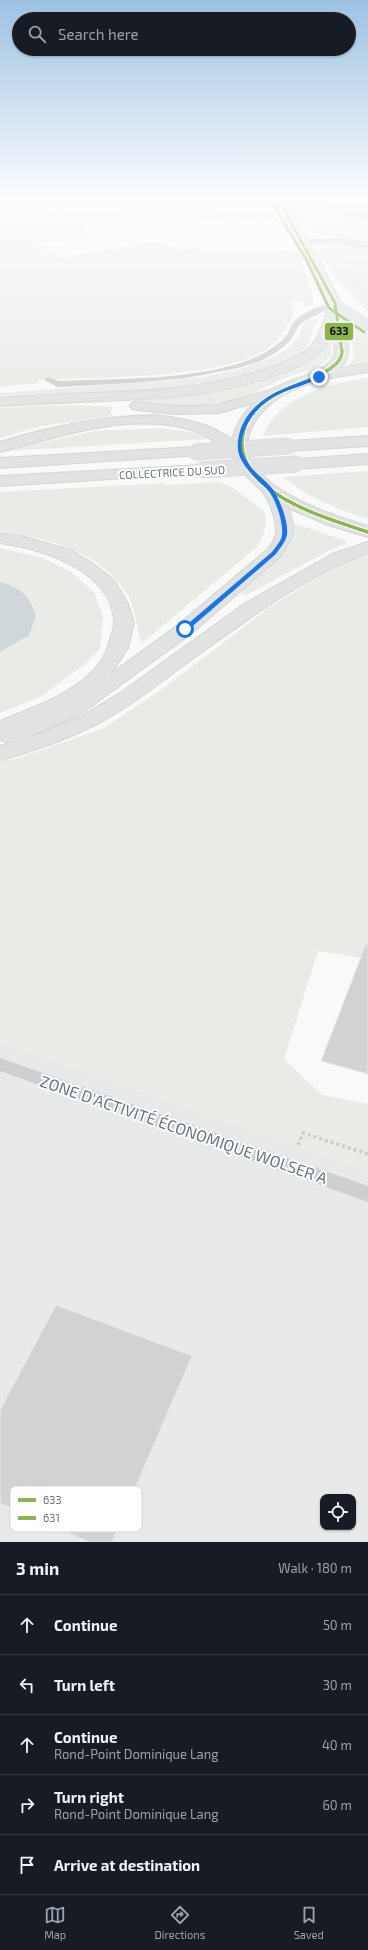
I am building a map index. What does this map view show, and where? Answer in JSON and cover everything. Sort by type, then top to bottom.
[{"type":"main road","points":[[317,269],[335,304],[342,354],[338,363],[319,377]]},
{"type":"main road","points":[[335,304],[368,326]]},
{"type":"main road","points":[[3,402],[63,397],[153,395],[219,387],[252,379],[300,360],[317,347],[324,335],[335,304]]},
{"type":"main road","points":[[3,402],[62,401],[199,411],[238,405],[319,377],[368,368]]},
{"type":"main road","points":[[282,390],[266,400],[253,411],[244,424],[240,445],[250,470],[269,488],[295,505],[328,520],[368,532]]},
{"type":"main road","points":[[0,447],[17,441],[86,425],[160,420],[201,427],[240,445]]},
{"type":"main road","name":"COLLECTRICE DU SUD","points":[[0,463],[368,441]]},
{"type":"main road","name":"COLLECTRICE DU SUD","points":[[6,481],[368,459]]},
{"type":"main road","points":[[0,739],[47,722],[79,706],[185,629],[274,553],[284,538],[285,526],[281,512],[269,488]]},
{"type":"main road","points":[[0,538],[22,541],[65,554],[86,567],[108,584],[118,602],[124,622],[118,648],[99,677],[62,703],[0,728]]},
{"type":"main road","points":[[0,752],[50,738],[92,718],[130,695],[251,608],[338,558],[368,547]]},
{"type":"lane","points":[[48,380],[58,384],[126,380],[200,374],[231,368],[258,359],[277,348],[289,337],[298,322],[314,312],[335,304]]},
{"type":"lane","name":"ZONE D'ACTIVITÉ ÉCONOMIQUE WOLSER A","points":[[0,1064],[368,1194]]},
{"type":"path","points":[[288,1166],[304,1132],[368,1154]]},
{"type":"shaded area","points":[[0,269],[304,269],[313,296],[313,305],[305,306],[302,301],[291,302],[294,313],[284,331],[271,346],[251,357],[225,365],[159,375],[37,380],[38,383],[0,387]]},
{"type":"shaded area","points":[[329,269],[354,269],[368,284],[368,312]]},
{"type":"shaded area","points":[[354,269],[368,269],[368,284]]},
{"type":"shaded area","points":[[318,318],[318,323],[314,324],[309,342],[305,348],[275,365],[242,377],[174,389],[0,396],[0,393],[204,377],[236,370],[264,361],[286,350],[298,338],[305,322]]},
{"type":"shaded area","points":[[350,321],[368,333],[368,364],[348,366],[354,356]]},
{"type":"shaded area","points":[[330,336],[332,354],[323,363],[236,400],[211,405],[185,406],[133,400],[180,396],[232,388],[258,381],[282,373],[304,362],[322,349]]},
{"type":"shaded area","points":[[368,378],[368,427],[263,436],[271,422],[293,401],[322,388],[353,380]]},
{"type":"shaded area","points":[[72,405],[114,407],[110,410],[113,416],[41,426],[0,438],[0,408]]},
{"type":"shaded area","points":[[160,428],[197,433],[208,439],[6,451],[94,431]]},
{"type":"shaded area","points":[[368,471],[368,519],[313,497],[283,477]]},
{"type":"shaded area","points":[[219,482],[230,486],[264,511],[266,525],[261,539],[257,547],[141,644],[129,597],[120,584],[108,572],[81,553],[49,541],[0,531],[0,492],[166,483],[166,485]]},
{"type":"shaded area","points":[[296,524],[346,541],[347,543],[330,550],[246,595],[240,593],[283,554],[293,538],[294,525]]},
{"type":"shaded area","points":[[0,548],[43,558],[71,572],[94,592],[103,617],[100,649],[84,665],[40,697],[0,713]]},
{"type":"shaded area","points":[[368,554],[368,959],[318,951],[284,1059],[322,1095],[368,1104],[368,1171],[0,1042],[0,761],[19,758],[104,728],[161,690],[270,607],[315,579],[352,560]]},
{"type":"shaded area","points":[[0,582],[14,587],[23,593],[30,602],[36,616],[29,635],[0,652]]},
{"type":"shaded area","points":[[0,1042],[368,1171],[368,1542],[0,1542]]},
{"type":"building","points":[[366,944],[368,945],[368,1074],[321,1061]]},
{"type":"building","points":[[56,1305],[192,1356],[136,1486],[10,1486],[10,1507],[0,1503],[0,1410]]},
{"type":"building","points":[[66,1532],[116,1532],[112,1542],[89,1542]]},
{"type":"transit line","name":"631","points":[[311,269],[329,308],[364,332]]},
{"type":"transit line","name":"633","points":[[316,269],[335,303],[342,354],[339,361],[331,368],[275,394],[255,410],[249,417],[243,430],[242,452],[248,467],[260,481],[275,493],[314,513],[368,532]]},
{"type":"route","points":[[185,629],[274,553],[284,538],[285,526],[281,512],[269,488],[258,479],[244,461],[240,452],[241,437],[244,424],[253,411],[266,400],[282,390],[319,377]]}]
